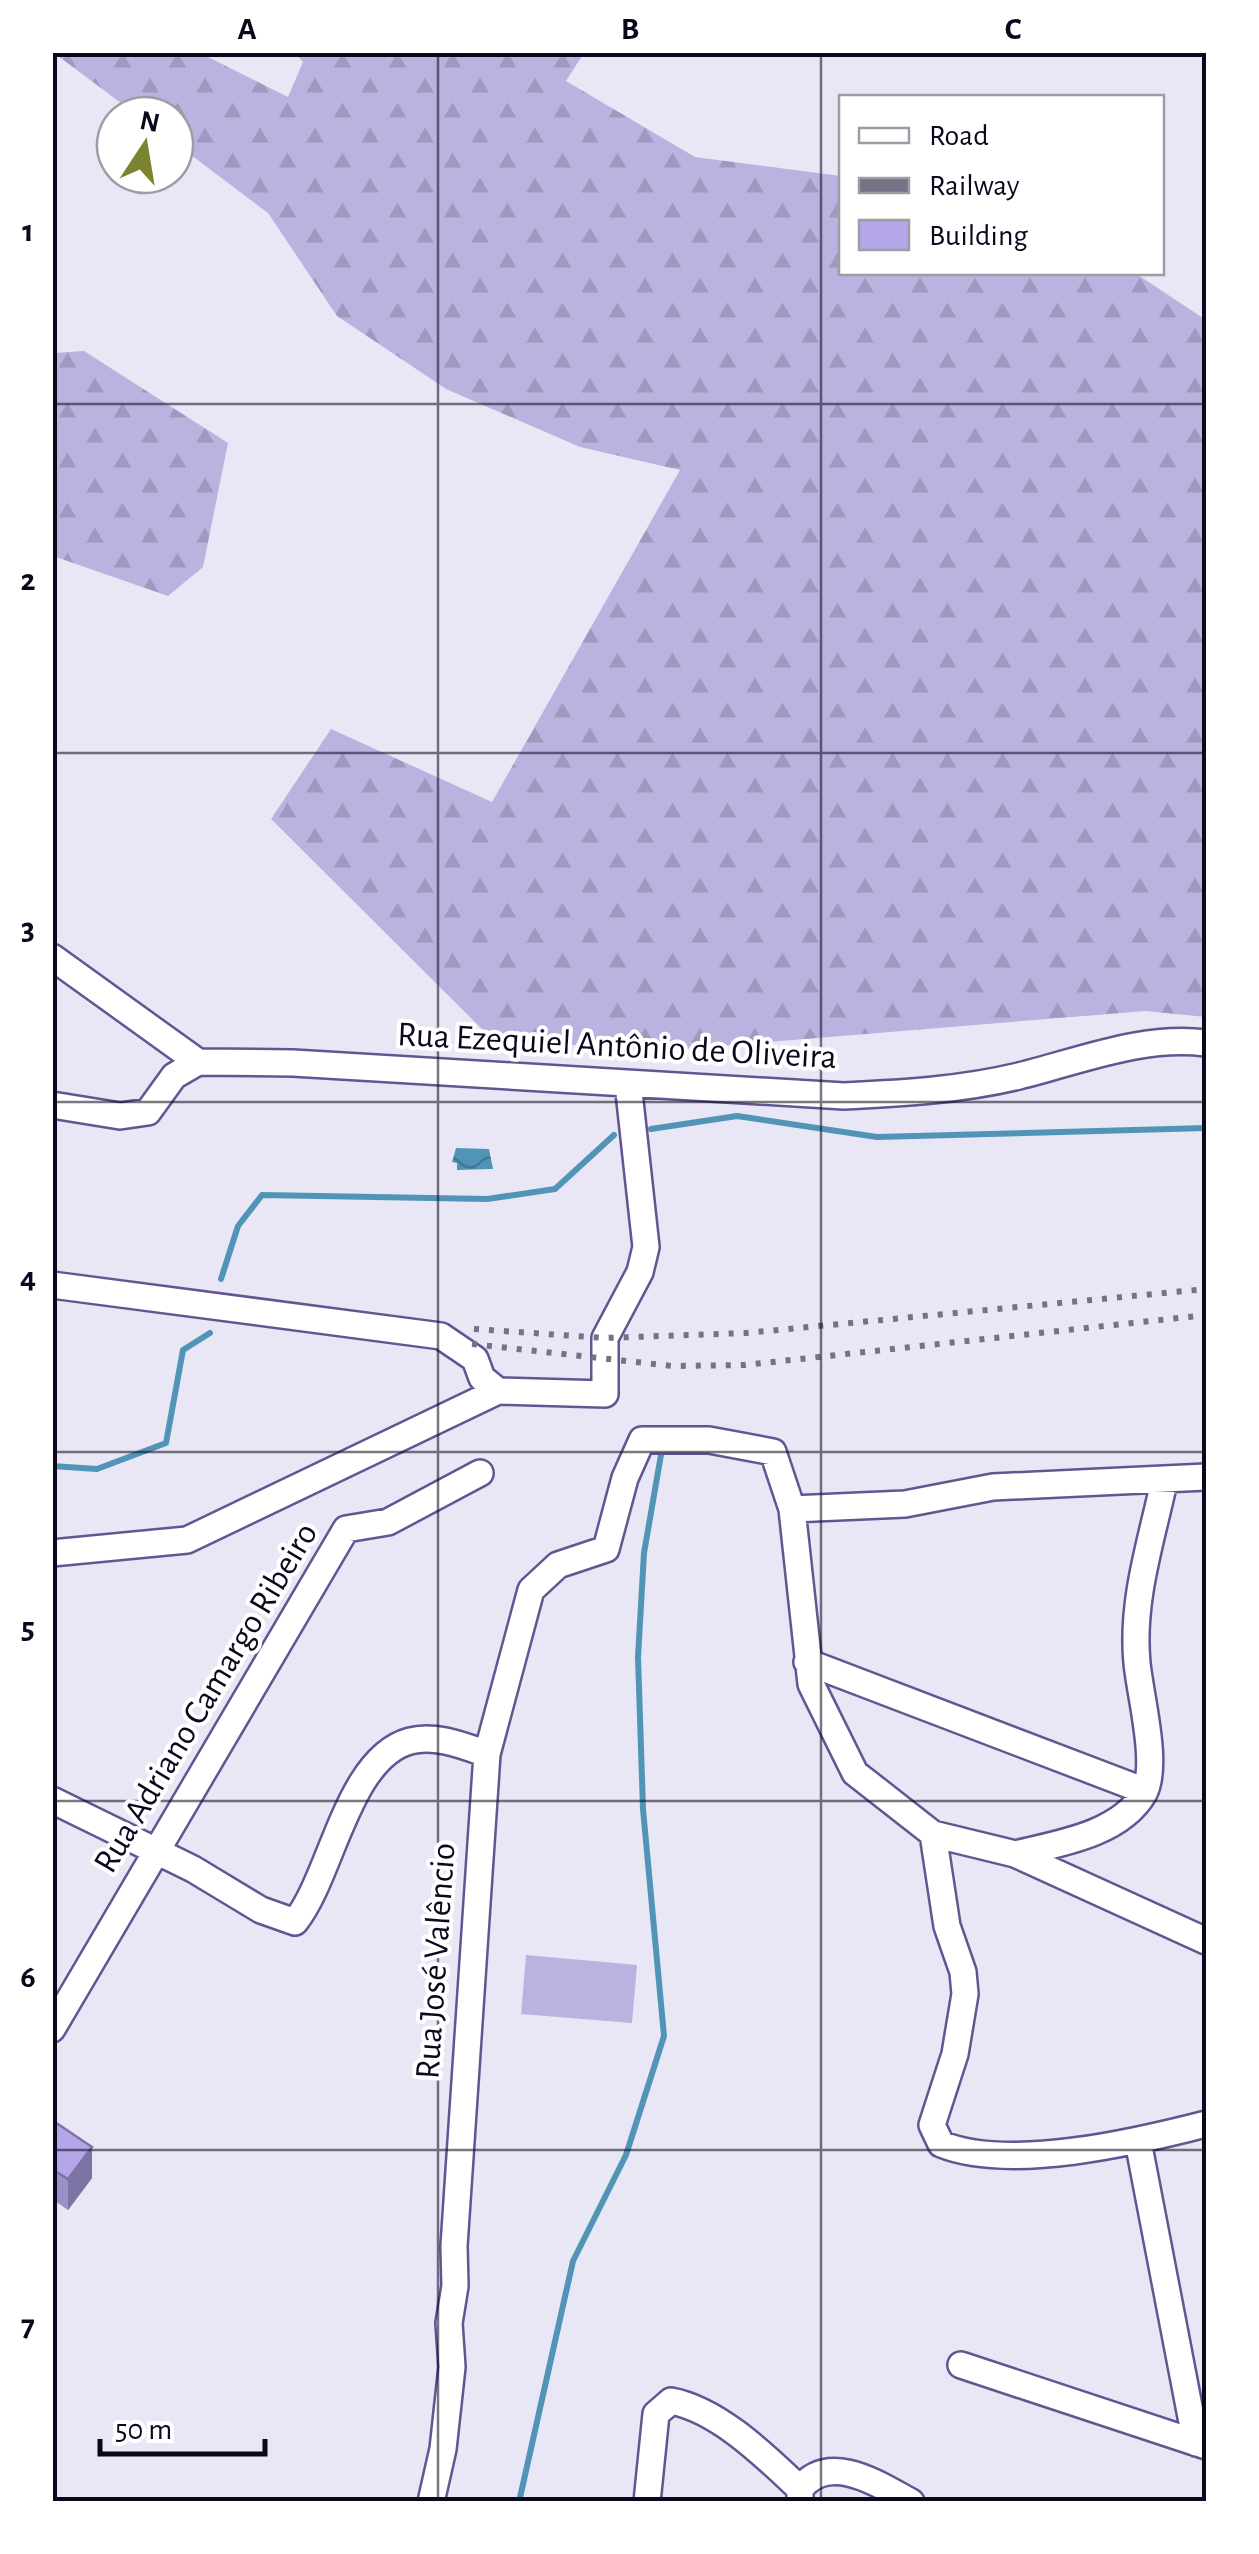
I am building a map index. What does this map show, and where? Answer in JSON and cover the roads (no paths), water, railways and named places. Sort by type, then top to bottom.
[{"type":"street","points":[[52,957],[198,1062],[174,1076],[148,1112],[120,1116],[52,1105]]},
{"type":"street","name":"Rua Ezequiel Antônio de Oliveira","points":[[198,1062],[294,1063],[844,1096],[922,1092],[1015,1077],[1144,1044],[1206,1043]]},
{"type":"street","points":[[52,1553],[187,1540],[498,1391],[604,1394],[606,1338],[640,1272],[646,1247],[628,1083]]},
{"type":"street","points":[[52,1285],[441,1336],[475,1359],[482,1378],[498,1391]]},
{"type":"street","name":"Rua José Valêncio","points":[[431,2502],[443,2449],[452,2367],[448,2323],[455,2286],[456,2207],[487,1754],[532,1590],[558,1566],[606,1549],[625,1478],[642,1440],[652,1436],[759,1446],[773,1452],[780,1462],[792,1509]]},
{"type":"street","name":"Rua Adriano Camargo Ribeiro","points":[[52,2029],[346,1529],[388,1522],[480,1474]]},
{"type":"street","points":[[1206,1477],[1164,1482],[993,1487],[906,1504],[792,1509],[807,1662],[830,1727],[855,1773],[932,1834],[1014,1854],[1206,1941]]},
{"type":"street","points":[[1014,1854],[1095,1832],[1145,1792],[1149,1752],[1137,1660],[1137,1614],[1144,1562],[1164,1482]]},
{"type":"street","points":[[807,1662],[1145,1792]]},
{"type":"street","points":[[52,1800],[261,1910],[295,1922],[308,1906],[343,1816],[384,1757],[411,1740],[448,1742],[487,1754]]},
{"type":"street","points":[[932,1834],[946,1926],[963,1972],[965,1994],[934,2135],[954,2150],[1046,2154],[1138,2142],[1206,2124]]},
{"type":"street","points":[[1138,2142],[1201,2445]]},
{"type":"street","points":[[960,2365],[1201,2445]]},
{"type":"street","points":[[648,2502],[656,2414],[671,2401],[696,2408],[714,2420],[800,2496],[816,2473],[834,2470],[857,2475],[912,2502]]},
{"type":"water","points":[[456,1148],[489,1149],[493,1169],[457,1170],[457,1163],[452,1162]]},
{"type":"waterway","points":[[651,1129],[737,1116],[877,1137],[1206,1128]]},
{"type":"waterway","points":[[221,1279],[238,1226],[262,1195],[487,1199],[555,1189],[614,1135]]},
{"type":"waterway","points":[[52,1466],[97,1469],[166,1443],[183,1350],[210,1333]]},
{"type":"waterway","points":[[519,2502],[573,2261],[626,2155],[664,2036],[643,1809],[638,1657],[644,1553],[662,1449]]},
{"type":"railway","points":[[474,1329],[605,1338],[746,1333],[1206,1289]]},
{"type":"railway","points":[[472,1344],[672,1366],[745,1365],[1206,1315]]}]
